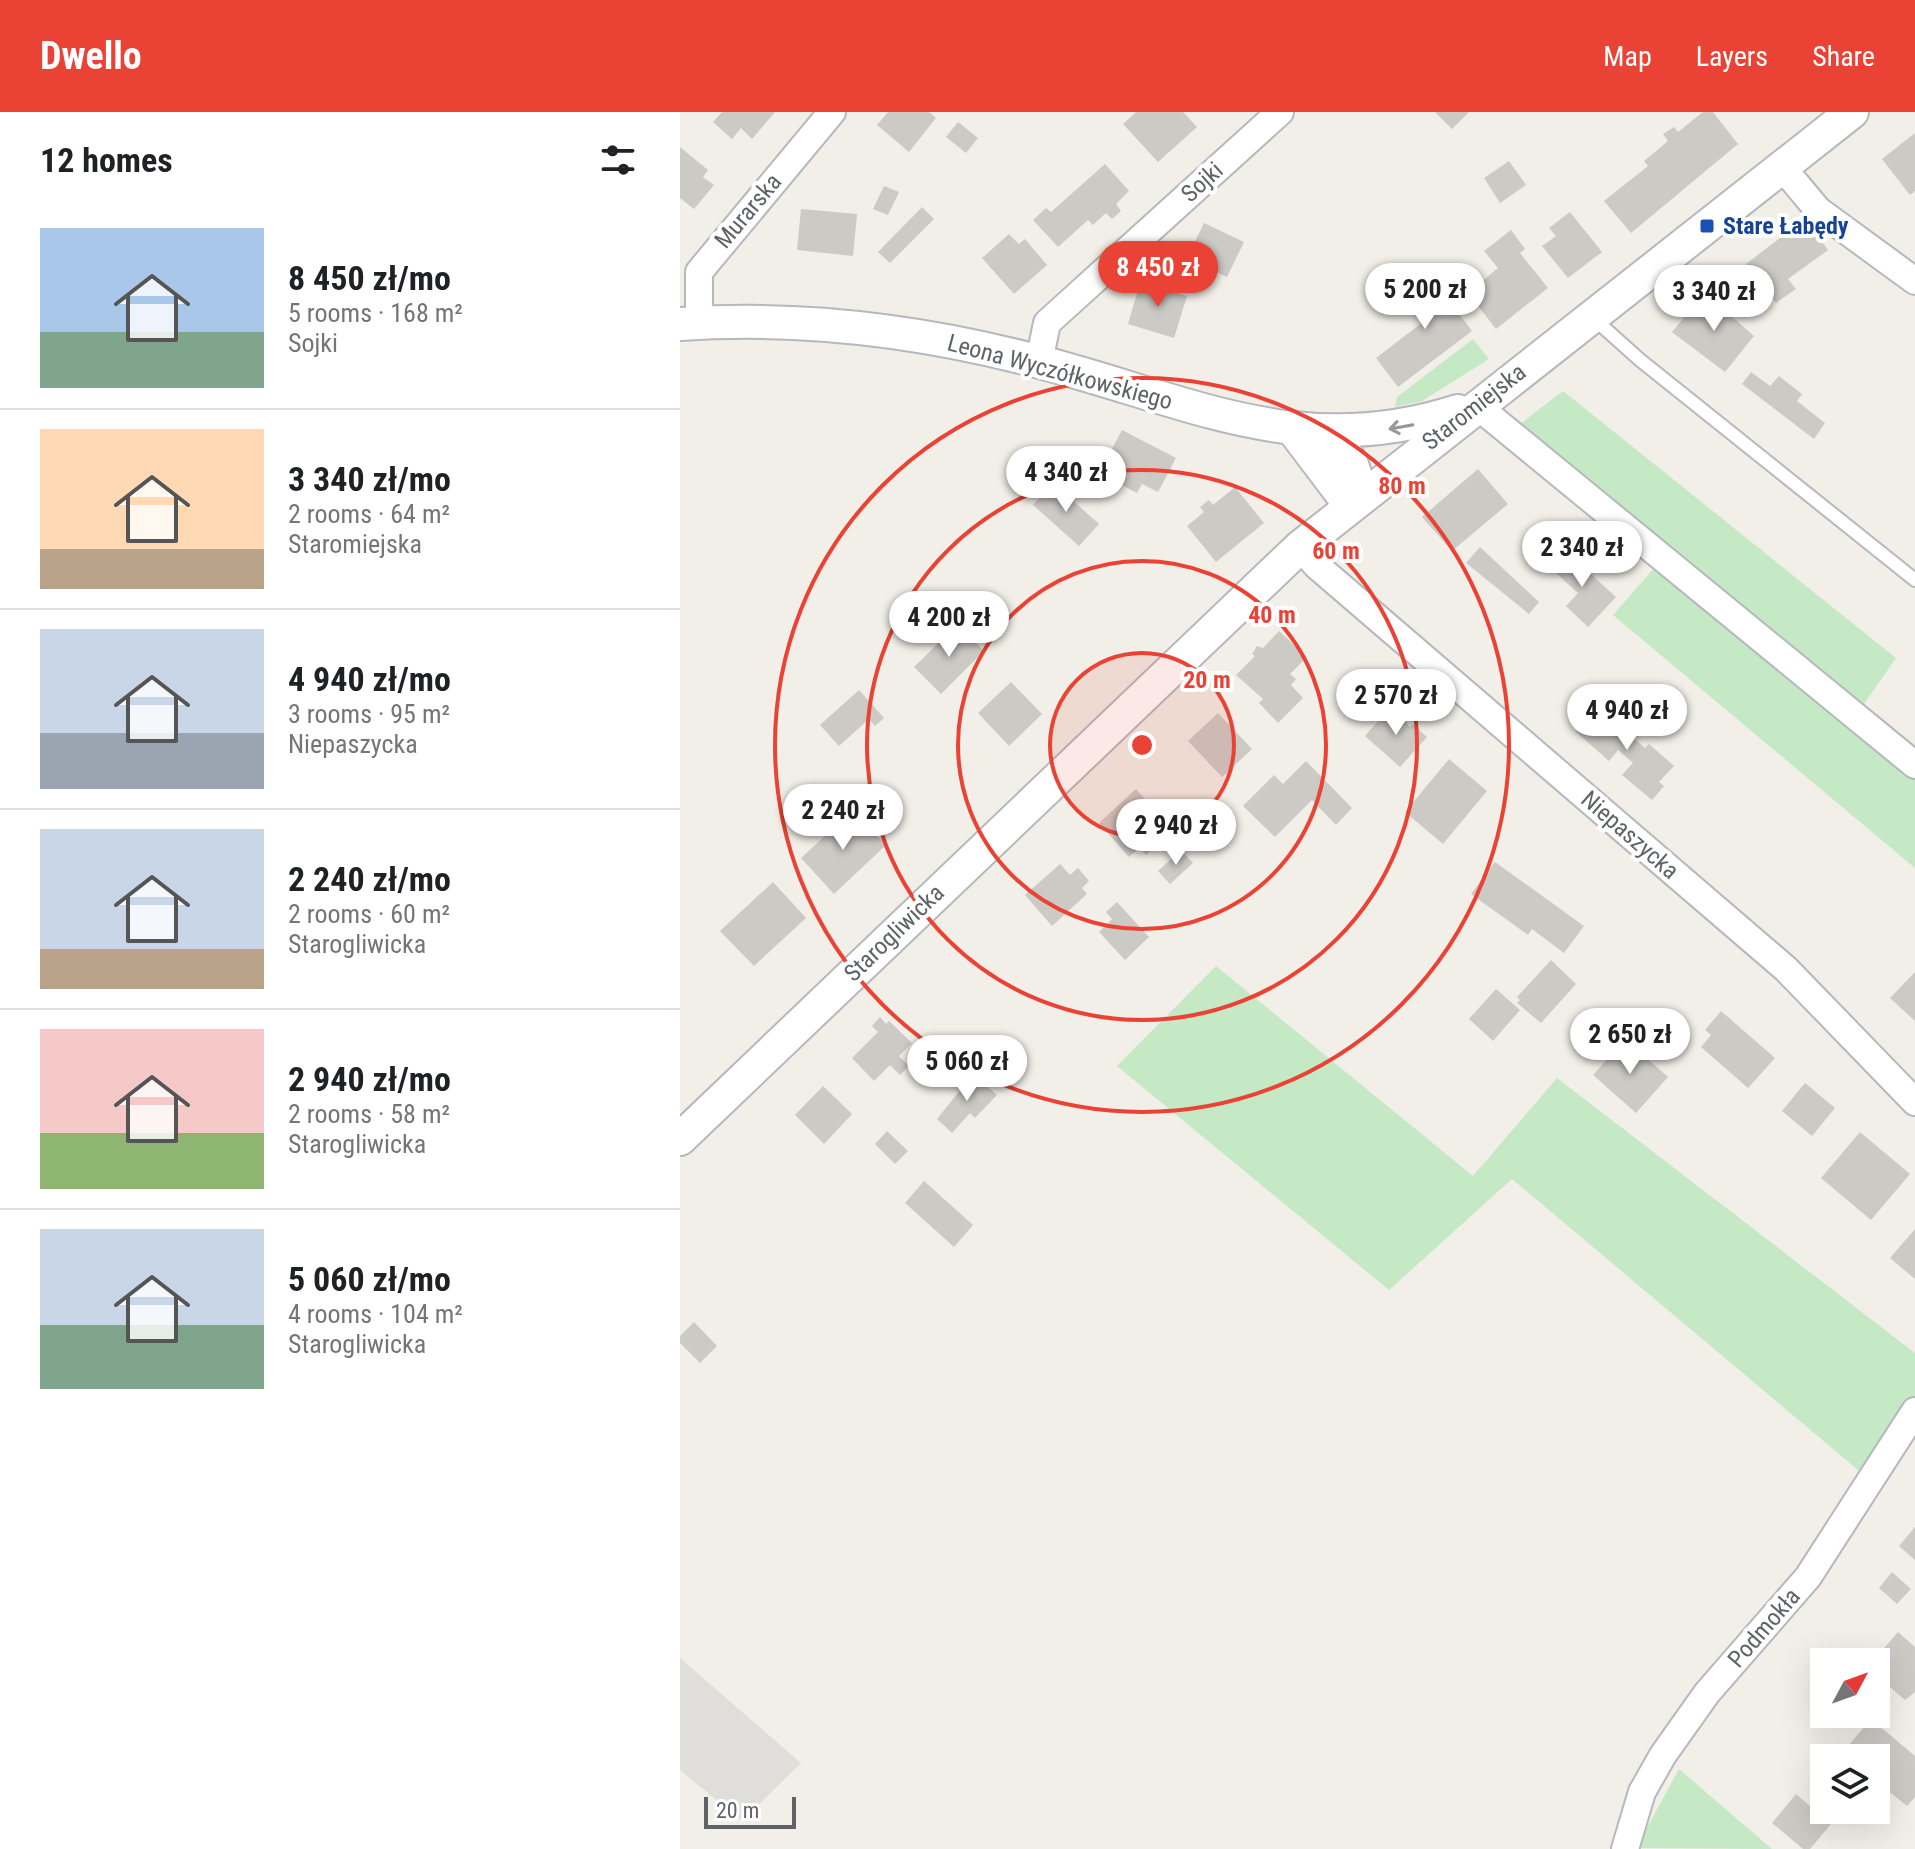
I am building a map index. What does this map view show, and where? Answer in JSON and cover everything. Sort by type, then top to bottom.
[{"type":"street","name":"Murarska","points":[[690,323],[699,272],[832,112]]},
{"type":"street","name":"Sojki","points":[[1039,362],[1047,323],[1280,112]]},
{"type":"street","name":"Staromiejska","points":[[1177,662],[1300,547],[1354,502],[1852,112]]},
{"type":"street","points":[[1782,167],[1818,210],[1915,281]]},
{"type":"street","name":"Leona Wyczółkowskiego","points":[[690,323],[805,324],[877,330],[1039,362],[1195,408],[1306,431],[1384,430],[1414,425],[1476,405]]},
{"type":"street","points":[[1476,405],[1915,765]]},
{"type":"street","points":[[1306,431],[1339,442],[1359,475],[1354,502]]},
{"type":"street","name":"Niepaszycka","points":[[1300,547],[1317,566],[1786,969],[1915,1102]]},
{"type":"street","name":"Starogliwicka","points":[[680,1139],[1177,662]]},
{"type":"street","name":"Podmokła","points":[[1625,1849],[1642,1792],[1663,1755],[1707,1693],[1808,1577],[1915,1411]]},
{"type":"lane","points":[[1591,316],[1640,360],[1915,580]]},
{"type":"shaded area","points":[[680,1658],[801,1763],[742,1821],[680,1770]]},
{"type":"green space","points":[[1473,339],[1489,359],[1422,401],[1395,407],[1397,397]]},
{"type":"green space","points":[[1563,391],[1896,658],[1859,711],[1515,428]]},
{"type":"green space","points":[[1656,566],[1915,778],[1915,868],[1613,615]]},
{"type":"green space","points":[[1216,966],[1473,1176],[1557,1078],[1915,1353],[1915,1411],[1870,1480],[1512,1179],[1389,1290],[1117,1066]]},
{"type":"green space","points":[[1679,1769],[1772,1849],[1636,1848]]},
{"type":"building","points":[[722,112],[775,112],[752,139],[741,128],[732,139],[713,122]]},
{"type":"building","points":[[888,112],[929,112],[936,118],[909,152],[877,125]]},
{"type":"building","points":[[1136,112],[1183,112],[1197,127],[1158,162],[1123,124]]},
{"type":"building","points":[[1435,112],[1469,112],[1452,129]]},
{"type":"building","points":[[1703,112],[1713,112],[1738,144],[1631,233],[1604,201],[1648,166],[1644,161],[1668,141],[1663,134],[1674,127],[1678,132]]},
{"type":"building","points":[[958,122],[978,138],[966,153],[946,137]]},
{"type":"building","points":[[1915,133],[1915,191],[1910,195],[1882,159]]},
{"type":"building","points":[[680,147],[708,170],[703,177],[714,185],[694,209],[680,198]]},
{"type":"building","points":[[1509,161],[1526,185],[1500,203],[1484,178]]},
{"type":"building","points":[[1105,164],[1129,191],[1116,204],[1121,211],[1112,219],[1106,213],[1093,225],[1088,220],[1058,247],[1033,220],[1046,208],[1051,212]]},
{"type":"building","points":[[884,186],[899,192],[888,215],[873,209]]},
{"type":"building","points":[[922,207],[934,219],[890,263],[878,252]]},
{"type":"building","points":[[801,209],[857,214],[853,256],[797,250]]},
{"type":"building","points":[[1570,212],[1602,252],[1568,278],[1542,246],[1556,236],[1549,228]]},
{"type":"building","points":[[1805,219],[1828,250],[1788,279],[1796,289],[1776,303],[1746,264]]},
{"type":"building","points":[[1204,223],[1244,242],[1227,277],[1187,258]]},
{"type":"building","points":[[1511,230],[1525,249],[1520,253],[1548,288],[1496,329],[1468,293],[1498,268],[1484,251]]},
{"type":"building","points":[[1009,234],[1019,244],[1025,239],[1047,265],[1014,294],[982,258]]},
{"type":"building","points":[[1421,263],[1472,331],[1398,387],[1376,358],[1423,322],[1418,315],[1427,308],[1403,276]]},
{"type":"building","points":[[1160,279],[1170,281],[1168,290],[1187,296],[1174,338],[1128,324],[1140,283],[1158,287]]},
{"type":"building","points":[[1705,293],[1754,336],[1725,372],[1672,332]]},
{"type":"building","points":[[1751,372],[1770,386],[1779,376],[1802,394],[1797,401],[1825,423],[1814,439],[1742,384]]},
{"type":"building","points":[[1122,430],[1176,458],[1158,492],[1142,484],[1137,493],[1114,481],[1119,471],[1104,464]]},
{"type":"building","points":[[1478,469],[1508,504],[1452,551],[1422,517]]},
{"type":"building","points":[[1053,483],[1099,524],[1079,546],[1033,505]]},
{"type":"building","points":[[1235,487],[1264,523],[1216,562],[1187,526],[1204,512],[1200,507],[1209,500],[1213,505]]},
{"type":"building","points":[[1480,547],[1539,602],[1529,614],[1466,563]]},
{"type":"building","points":[[1563,549],[1616,597],[1588,627],[1566,606],[1578,593],[1548,566]]},
{"type":"building","points":[[958,624],[984,651],[941,694],[914,667]]},
{"type":"building","points":[[1279,631],[1307,657],[1290,674],[1296,679],[1291,685],[1303,698],[1278,723],[1259,703],[1263,699],[1236,675],[1255,656],[1252,654],[1257,646],[1263,648]]},
{"type":"building","points":[[1011,682],[1042,714],[1009,746],[978,713]]},
{"type":"building","points":[[859,690],[884,718],[875,726],[869,719],[839,746],[820,725]]},
{"type":"building","points":[[1391,706],[1410,727],[1412,724],[1427,737],[1400,767],[1365,736]]},
{"type":"building","points":[[1598,707],[1645,748],[1649,744],[1674,766],[1659,782],[1664,786],[1652,800],[1622,775],[1633,763],[1618,750],[1609,761],[1576,732]]},
{"type":"building","points":[[1218,713],[1252,749],[1222,777],[1188,741]]},
{"type":"building","points":[[1449,759],[1487,791],[1443,844],[1405,812]]},
{"type":"building","points":[[1306,761],[1352,808],[1336,825],[1312,800],[1275,837],[1243,806],[1274,775],[1283,784]]},
{"type":"building","points":[[1136,789],[1166,823],[1156,832],[1163,839],[1146,855],[1140,847],[1129,857],[1099,823]]},
{"type":"building","points":[[853,810],[886,845],[834,894],[801,858]]},
{"type":"building","points":[[1181,850],[1193,863],[1170,884],[1158,871]]},
{"type":"building","points":[[1495,862],[1584,926],[1564,953],[1532,929],[1528,935],[1471,894]]},
{"type":"building","points":[[1060,864],[1070,875],[1078,868],[1089,881],[1082,888],[1087,894],[1052,926],[1025,895]]},
{"type":"building","points":[[773,882],[806,918],[754,966],[720,931]]},
{"type":"building","points":[[1117,902],[1149,937],[1125,960],[1099,932],[1112,919],[1106,912]]},
{"type":"building","points":[[1551,960],[1576,984],[1541,1023],[1517,1003],[1520,1000],[1517,997]]},
{"type":"building","points":[[1915,972],[1915,1021],[1890,998]]},
{"type":"building","points":[[1496,989],[1520,1010],[1493,1041],[1469,1019]]},
{"type":"building","points":[[1721,1011],[1775,1058],[1748,1088],[1701,1047],[1711,1035],[1705,1030]]},
{"type":"building","points":[[880,1017],[886,1024],[889,1021],[912,1043],[899,1056],[909,1066],[900,1075],[890,1065],[874,1081],[852,1058],[878,1032],[872,1026]]},
{"type":"building","points":[[1625,1039],[1668,1077],[1636,1113],[1593,1075]]},
{"type":"building","points":[[973,1074],[997,1095],[975,1118],[970,1113],[952,1133],[937,1119]]},
{"type":"building","points":[[1805,1083],[1835,1108],[1812,1136],[1782,1111]]},
{"type":"building","points":[[823,1086],[852,1114],[824,1144],[795,1115]]},
{"type":"building","points":[[887,1131],[908,1151],[895,1164],[875,1144]]},
{"type":"building","points":[[1860,1132],[1910,1174],[1871,1220],[1821,1178]]},
{"type":"building","points":[[924,1181],[973,1225],[954,1247],[905,1203]]},
{"type":"building","points":[[1915,1229],[1915,1279],[1890,1258]]},
{"type":"building","points":[[694,1322],[717,1346],[700,1363],[680,1343],[680,1336]]},
{"type":"building","points":[[1915,1527],[1915,1560],[1899,1546]]},
{"type":"building","points":[[1892,1572],[1911,1589],[1897,1604],[1879,1588]]},
{"type":"building","points":[[1898,1632],[1915,1647],[1915,1692],[1905,1700],[1890,1687],[1890,1648],[1884,1648]]},
{"type":"building","points":[[1863,1728],[1882,1728],[1915,1756],[1915,1797],[1907,1806],[1890,1792],[1890,1744],[1850,1744]]},
{"type":"building","points":[[1796,1794],[1810,1806],[1810,1824],[1831,1824],[1810,1849],[1803,1849],[1772,1823]]},
{"type":"place","name":"Stare Łabędy","points":[[1707,226]]}]
